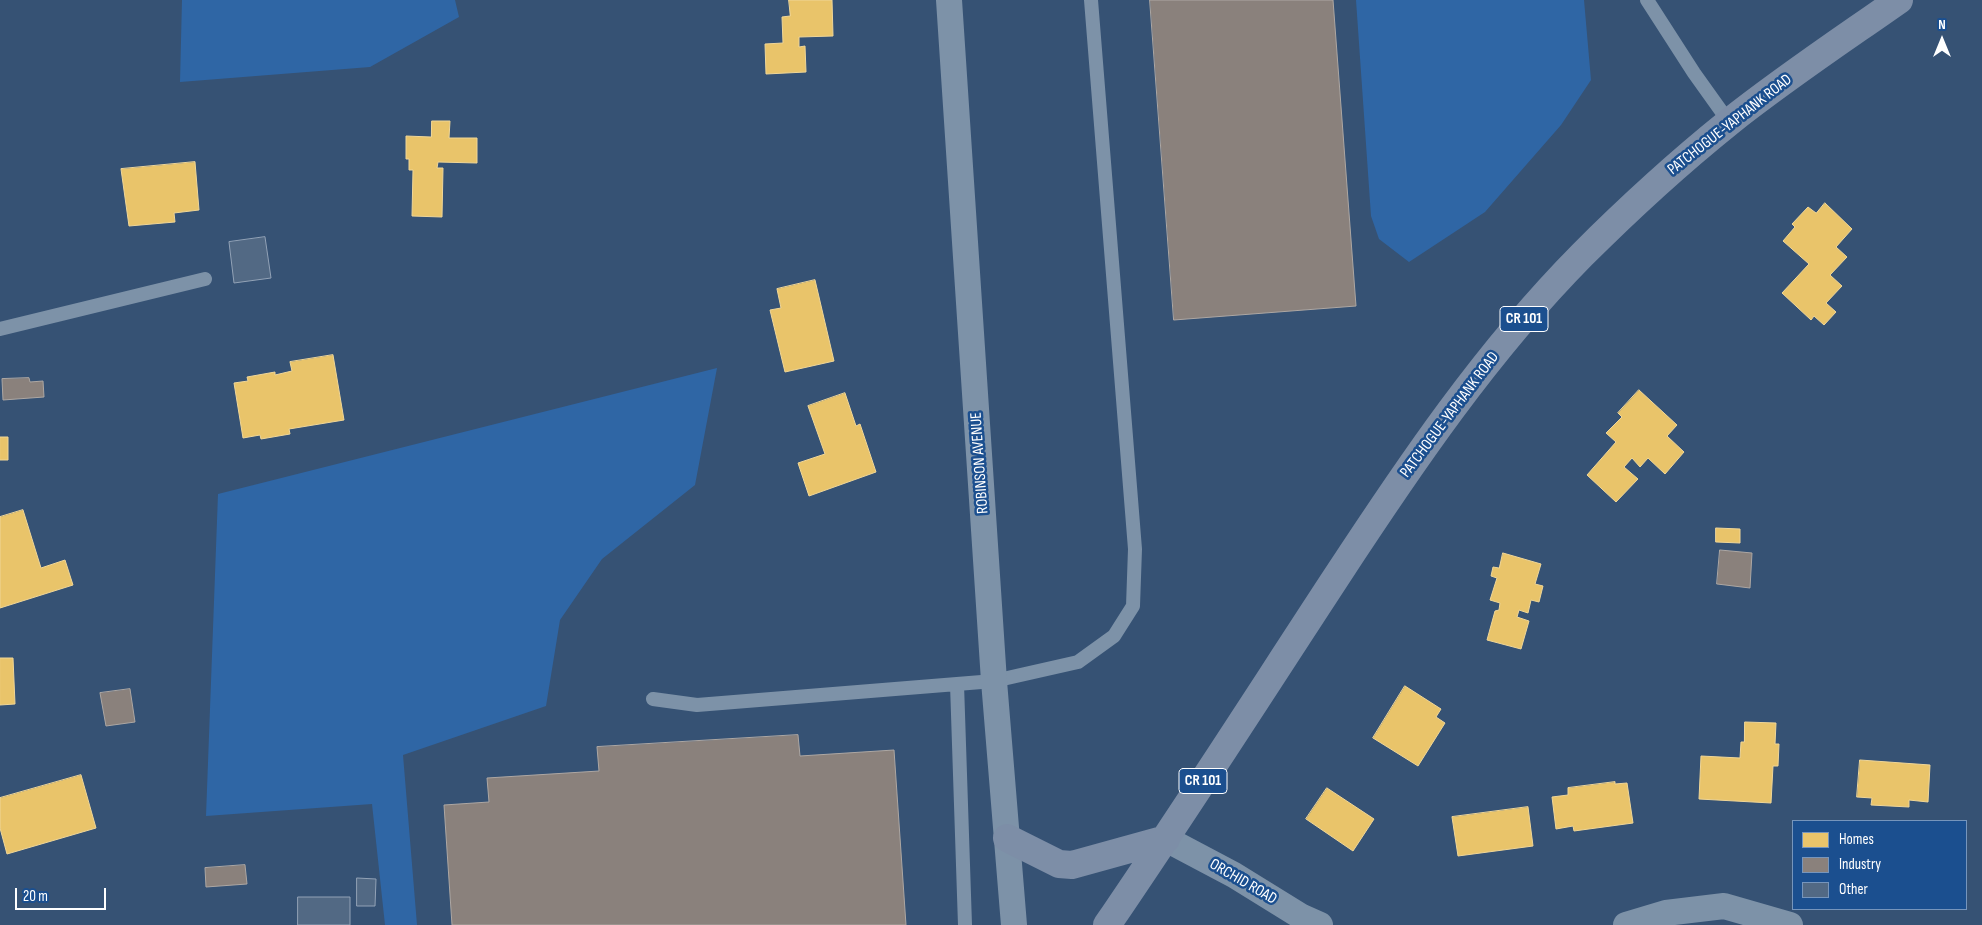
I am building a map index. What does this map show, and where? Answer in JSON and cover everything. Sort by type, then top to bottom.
[{"type":"main road","name":"PATCHOGUE-YAPHANK ROAD","points":[[1107,925],[1166,839],[1378,514],[1442,421],[1509,336],[1581,256],[1660,181],[1730,122],[1899,0]]},
{"type":"main road","points":[[1007,838],[1059,864],[1072,865],[1166,839]]},
{"type":"street","name":"ROBINSON AVENUE","points":[[949,0],[994,681],[1014,925]]},
{"type":"street","name":"ORCHID ROAD","points":[[1166,839],[1234,874],[1302,917],[1320,925]]},
{"type":"street","points":[[1626,925],[1666,913],[1724,906],[1790,925]]},
{"type":"lane","points":[[654,699],[697,705],[994,681],[1078,662],[1114,636],[1134,606],[1135,549],[1091,0]]},
{"type":"lane","points":[[1646,0],[1694,73],[1730,122]]},
{"type":"lane","points":[[0,329],[206,279]]},
{"type":"lane","points":[[957,684],[966,925]]},
{"type":"shaded area","points":[[182,0],[455,0],[459,17],[370,67],[180,82]]},
{"type":"shaded area","points":[[1356,0],[1584,0],[1591,80],[1561,125],[1485,212],[1409,262],[1379,239],[1371,216]]},
{"type":"shaded area","points":[[717,368],[695,485],[602,559],[560,620],[546,706],[403,755],[417,925],[385,925],[372,804],[206,816],[218,494]]},
{"type":"building: Homes","points":[[789,0],[832,0],[833,36],[799,37],[799,47],[805,46],[806,72],[766,74],[765,44],[783,43],[782,17],[790,16]]},
{"type":"building: Homes","points":[[432,121],[450,121],[449,138],[477,138],[477,163],[438,162],[437,168],[443,168],[442,217],[412,216],[413,170],[409,170],[409,159],[406,159],[406,136],[431,137]]},
{"type":"building: Homes","points":[[195,162],[199,210],[174,213],[175,222],[129,226],[121,169]]},
{"type":"building: Homes","points":[[1825,203],[1852,229],[1836,247],[1847,257],[1830,275],[1842,286],[1826,303],[1836,312],[1824,325],[1814,316],[1811,320],[1782,293],[1809,264],[1783,241],[1795,227],[1792,224],[1808,207],[1816,213]]},
{"type":"building: Homes","points":[[815,280],[834,361],[785,372],[770,310],[781,308],[777,289]]},
{"type":"building: Homes","points":[[333,355],[344,420],[289,429],[290,434],[261,439],[260,435],[243,438],[234,383],[248,381],[247,377],[275,372],[275,375],[292,371],[290,362]]},
{"type":"building: Homes","points":[[1639,390],[1677,425],[1667,436],[1684,452],[1665,474],[1648,458],[1640,467],[1632,458],[1624,467],[1638,479],[1616,502],[1587,475],[1616,442],[1606,433],[1622,417],[1618,413]]},
{"type":"building: Homes","points":[[845,393],[856,426],[860,424],[876,472],[809,496],[798,463],[825,454],[808,406]]},
{"type":"building: Homes","points":[[0,437],[8,437],[8,460],[0,460]]},
{"type":"building: Homes","points":[[23,510],[41,568],[65,560],[73,585],[0,608],[0,517]]},
{"type":"building: Homes","points":[[1716,528],[1740,529],[1740,543],[1716,542]]},
{"type":"building: Homes","points":[[1503,553],[1541,564],[1535,584],[1543,586],[1539,602],[1531,600],[1528,613],[1519,610],[1517,617],[1529,621],[1521,649],[1487,640],[1495,611],[1499,610],[1500,603],[1490,600],[1497,578],[1491,576],[1493,567],[1499,568]]},
{"type":"building: Homes","points":[[0,658],[13,658],[15,704],[0,705]]},
{"type":"building: Homes","points":[[1405,686],[1441,709],[1436,717],[1445,723],[1418,766],[1373,738]]},
{"type":"building: Homes","points":[[1745,722],[1776,723],[1775,744],[1779,744],[1778,766],[1773,766],[1771,803],[1699,799],[1701,756],[1740,758],[1741,742],[1744,742]]},
{"type":"building: Homes","points":[[1860,760],[1930,765],[1928,802],[1909,800],[1909,807],[1871,805],[1872,798],[1857,797]]},
{"type":"building: Homes","points":[[81,775],[96,828],[7,854],[0,828],[0,798]]},
{"type":"building: Homes","points":[[1615,782],[1615,784],[1627,783],[1633,823],[1574,831],[1573,826],[1556,829],[1552,797],[1568,795],[1568,788]]},
{"type":"building: Homes","points":[[1327,788],[1374,819],[1353,851],[1306,819]]},
{"type":"building: Homes","points":[[1528,807],[1533,846],[1458,856],[1452,817]]},
{"type":"building: Industry","points":[[1150,0],[1333,0],[1356,306],[1174,320]]},
{"type":"building: Industry","points":[[29,378],[30,382],[43,381],[44,397],[3,400],[2,379]]},
{"type":"building: Industry","points":[[1720,550],[1752,553],[1750,588],[1717,584]]},
{"type":"building: Industry","points":[[130,689],[135,722],[106,726],[100,693]]},
{"type":"building: Industry","points":[[798,735],[800,756],[894,750],[906,925],[452,925],[444,805],[489,802],[487,778],[599,771],[597,747]]},
{"type":"building: Industry","points":[[245,865],[247,884],[206,887],[205,868]]},
{"type":"building: Other","points":[[265,237],[271,278],[234,283],[229,242]]},
{"type":"building: Other","points":[[357,878],[376,879],[375,906],[357,906]]},
{"type":"building: Other","points":[[298,897],[350,897],[350,925],[298,925]]}]
